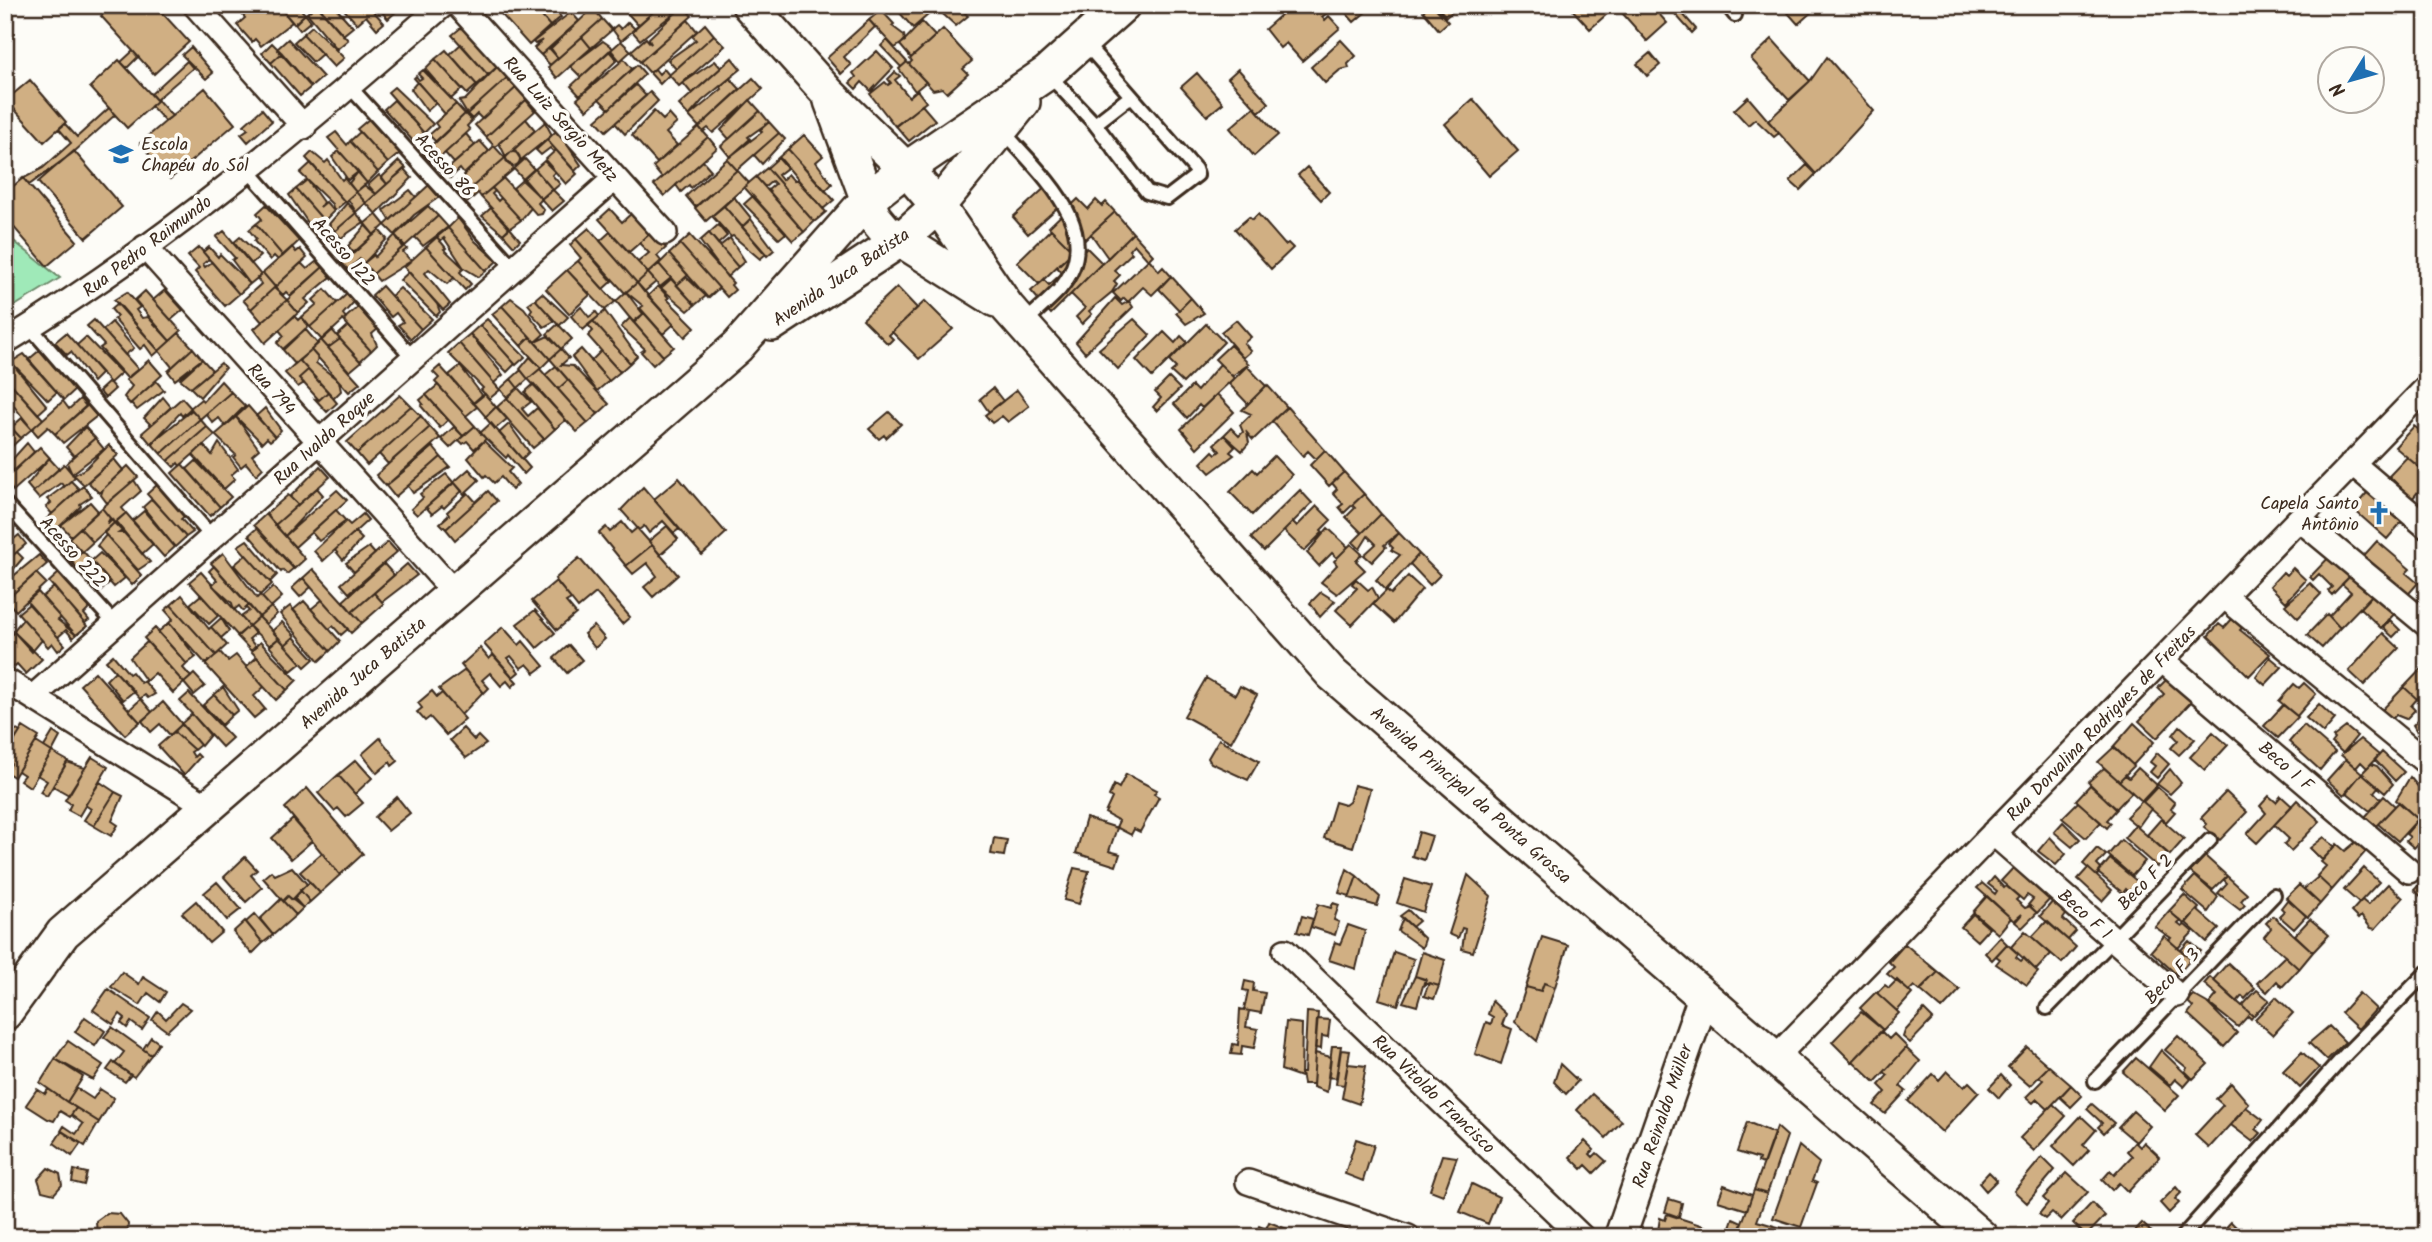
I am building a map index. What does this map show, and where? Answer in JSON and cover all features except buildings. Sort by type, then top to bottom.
[{"type":"main road","name":"Avenida Principal da Ponta Grossa","points":[[749,5],[827,92],[906,169],[938,206],[1015,315],[1332,674],[1981,1237]]},
{"type":"main road","name":"Avenida Juca Batista","points":[[5,1013],[62,933],[150,855],[210,808],[737,347],[867,200],[906,169],[1047,73],[1123,5]]},
{"type":"main road","name":"Avenida Juca Batista","points":[[737,347],[900,240],[938,206],[1047,73]]},
{"type":"main road","name":"Avenida Principal da Ponta Grossa","points":[[827,92],[874,217],[900,240],[1015,315]]},
{"type":"street","name":"Rua Pedro Raimundo","points":[[5,342],[79,297],[304,127],[443,5]]},
{"type":"street","name":"Rua Luiz Sergio Metz","points":[[458,5],[665,233]]},
{"type":"street","points":[[206,9],[304,127]]},
{"type":"street","name":"Rua Ivaldo Roque","points":[[33,697],[615,178]]},
{"type":"street","name":"Rua 794","points":[[145,247],[455,593]]},
{"type":"street","name":"Rua Dorvalina Rodrigues de Freitas","points":[[1774,1059],[2427,387]]},
{"type":"street","points":[[2352,463],[2427,527]]},
{"type":"street","points":[[2299,519],[2427,625]]},
{"type":"street","points":[[2225,597],[2427,764]]},
{"type":"street","name":"Beco 1 F","points":[[2163,661],[2409,871]]},
{"type":"street","points":[[5,680],[210,808]]},
{"type":"street","name":"Beco F 1","points":[[1993,833],[2177,995]]},
{"type":"street","name":"Rua Vitoldo Francisco","points":[[1285,951],[1582,1237]]},
{"type":"street","name":"Rua Reinaldo Müller","points":[[1620,1237],[1704,996]]},
{"type":"street","points":[[1248,1182],[1408,1237]]},
{"type":"lane","points":[[1047,73],[1094,124],[1147,192],[1167,198],[1191,182],[1197,175],[1195,169],[1083,41]]},
{"type":"lane","name":"Acesso 86","points":[[350,87],[514,268]]},
{"type":"lane","points":[[1094,124],[1131,96]]},
{"type":"lane","points":[[1001,129],[1068,207],[1077,232],[1075,264],[1059,289],[1015,315]]},
{"type":"lane","name":"Acesso 122","points":[[248,170],[414,358]]},
{"type":"lane","points":[[30,327],[212,537]]},
{"type":"lane","name":"Acesso 222","points":[[5,503],[115,624]]},
{"type":"lane","name":"Beco F 2","points":[[2047,1009],[2210,840]]},
{"type":"lane","name":"Beco F 3","points":[[2095,1081],[2274,895]]},
{"type":"lane","points":[[2182,1237],[2347,1053],[2427,972]]},
{"type":"green space","points":[[5,234],[60,278],[5,312]]},
{"type":"place","name":"Escola Chapéu do Sol","points":[[121,154]]},
{"type":"place","name":"Capela Santo Antônio","points":[[2379,513]]}]
